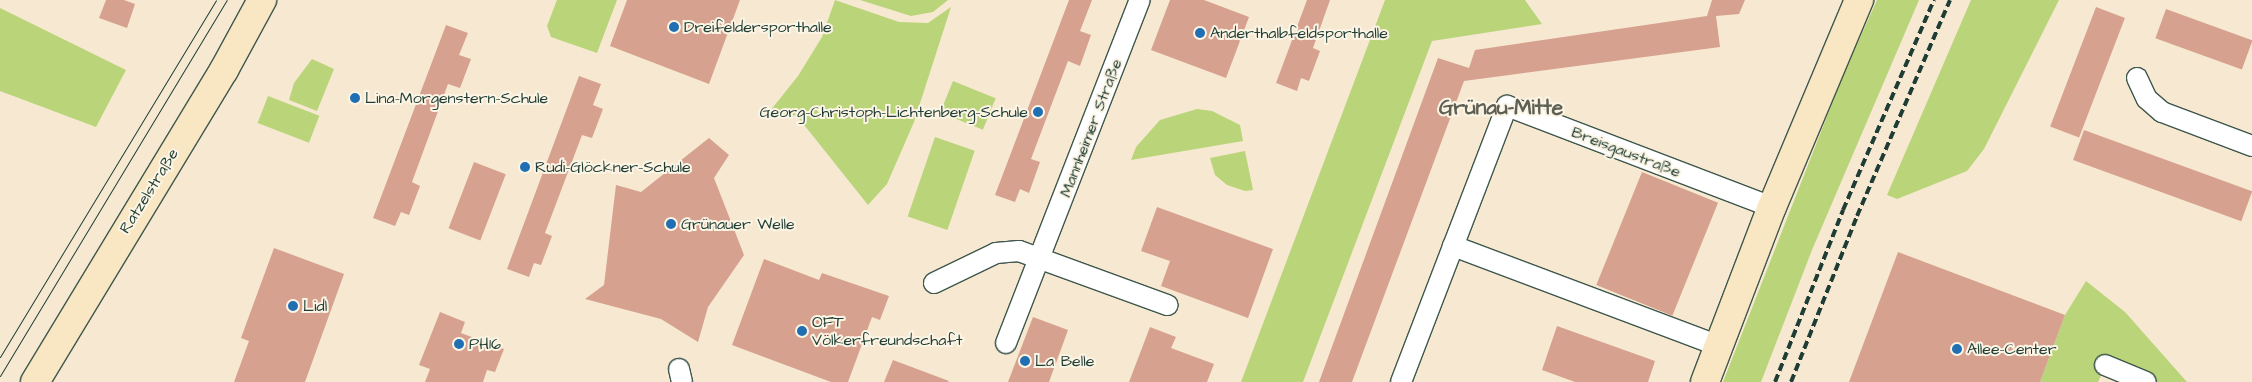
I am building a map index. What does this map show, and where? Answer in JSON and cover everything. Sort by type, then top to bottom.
[{"type":"main road","name":"Ratzelstraße","points":[[35,382],[224,70],[262,0]]},
{"type":"main road","points":[[1705,382],[1772,207],[1859,0]]},
{"type":"street","name":"Mannheimer Straße","points":[[1006,343],[1140,0]]},
{"type":"street","points":[[2137,78],[2147,99],[2162,112],[2252,146]]},
{"type":"street","name":"Breisgaustraße","points":[[1401,382],[1506,106],[1772,207]]},
{"type":"street","points":[[1453,246],[1718,346]]},
{"type":"street","points":[[934,283],[996,253],[1019,251],[1040,256],[1167,305]]},
{"type":"street","points":[[2105,365],[2146,382]]},
{"type":"green space","points":[[557,0],[617,0],[597,53],[551,37],[547,26]]},
{"type":"green space","points":[[835,0],[899,22],[928,23],[951,7],[914,122],[887,184],[868,205],[797,116],[770,111],[798,76],[822,37]]},
{"type":"green space","points":[[860,0],[948,0],[933,12],[911,16]]},
{"type":"green space","points":[[1385,0],[1525,0],[1542,24],[1432,41],[1303,382],[1241,382]]},
{"type":"green space","points":[[1877,0],[1919,0],[1812,250],[1761,382],[1723,382],[1844,73]]},
{"type":"green space","points":[[1971,0],[2059,0],[1984,149],[1967,171],[1897,199],[1887,195]]},
{"type":"green space","points":[[0,8],[126,70],[96,127],[0,91]]},
{"type":"green space","points":[[312,59],[334,69],[317,111],[289,100],[294,83]]},
{"type":"green space","points":[[953,81],[996,98],[983,130],[940,113]]},
{"type":"green space","points":[[268,96],[319,116],[309,143],[258,123]]},
{"type":"green space","points":[[1197,109],[1212,111],[1240,125],[1243,141],[1131,160],[1136,147],[1160,120]]},
{"type":"green space","points":[[935,137],[975,151],[947,230],[908,216]]},
{"type":"green space","points":[[1245,151],[1253,190],[1245,191],[1227,185],[1215,175],[1210,158]]},
{"type":"green space","points":[[2086,281],[2125,312],[2187,382],[2146,382],[2106,365],[2098,382],[2040,382],[2065,315]]},
{"type":"building","points":[[106,0],[124,0],[135,4],[127,28],[99,18]]},
{"type":"building","name":"Dreifeldersporthalle","points":[[627,0],[740,0],[709,84],[610,46]]},
{"type":"building","name":"Georg-Christoph-Lichtenberg-Schule","points":[[1069,0],[1092,0],[1080,31],[1091,35],[1080,66],[1068,61],[1031,159],[1040,162],[1029,193],[1020,189],[1015,202],[995,195]]},
{"type":"building","name":"Anderthalbfeldsporthalle","points":[[1170,0],[1204,0],[1249,17],[1226,78],[1151,50]]},
{"type":"building","points":[[1307,0],[1330,0],[1313,48],[1320,51],[1309,81],[1301,78],[1297,91],[1276,83]]},
{"type":"building","points":[[1712,0],[1745,0],[1739,14],[1716,16],[1720,47],[1464,81],[1352,382],[1319,382],[1438,58],[1469,68],[1475,50],[1707,16]]},
{"type":"building","points":[[2096,7],[2125,18],[2079,138],[2050,126]]},
{"type":"building","points":[[2166,9],[2252,40],[2242,70],[2155,38]]},
{"type":"building","points":[[446,25],[468,33],[459,55],[471,59],[460,88],[448,84],[412,182],[420,186],[409,215],[401,212],[395,226],[373,218]]},
{"type":"building","points":[[579,76],[601,84],[593,105],[603,109],[592,138],[582,135],[545,233],[552,236],[541,265],[534,263],[529,277],[507,269]]},
{"type":"building","points":[[2084,130],[2252,191],[2241,221],[2073,160]]},
{"type":"building","name":"Grünauer Welle","points":[[709,138],[729,155],[714,178],[744,255],[708,307],[698,342],[661,319],[585,299],[604,285],[616,185],[641,192]]},
{"type":"building","points":[[474,162],[506,174],[480,240],[449,228]]},
{"type":"building","points":[[1642,172],[1718,203],[1672,316],[1596,285]]},
{"type":"building","points":[[1157,207],[1273,249],[1248,318],[1161,286],[1170,261],[1141,251]]},
{"type":"building","name":"Lidl","points":[[274,248],[344,274],[305,382],[234,382],[249,341],[241,338]]},
{"type":"building","name":"Allee-Center","points":[[1898,252],[2065,315],[2040,382],[1849,382]]},
{"type":"building","name":"OFT Völkerfreundschaft","points":[[764,259],[819,280],[822,273],[889,296],[880,320],[872,317],[848,382],[831,382],[732,345]]},
{"type":"building","name":"PH16","points":[[440,312],[465,322],[461,333],[504,349],[495,372],[487,370],[483,382],[425,382],[430,369],[419,365]]},
{"type":"building","points":[[1033,317],[1068,330],[1049,382],[1008,382]]},
{"type":"building","points":[[1557,326],[1655,361],[1648,382],[1575,382],[1542,370]]},
{"type":"building","points":[[1150,327],[1176,337],[1171,348],[1214,364],[1207,382],[1129,382]]},
{"type":"building","points":[[893,360],[949,381],[884,382]]},
{"type":"tram line","points":[[0,357],[216,0]]},
{"type":"tram line","points":[[0,376],[227,0]]},
{"type":"railway","points":[[1775,382],[1843,210],[1934,0]]},
{"type":"railway","points":[[1791,382],[1857,216],[1950,0]]},
{"type":"place","name":"Dreifeldersporthalle","points":[[674,27]]},
{"type":"place","name":"Anderthalbfeldsporthalle","points":[[1200,33]]},
{"type":"place","name":"Lina-Morgenstern-Schule","points":[[355,98]]},
{"type":"place","name":"Georg-Christoph-Lichtenberg-Schule","points":[[1038,112]]},
{"type":"place","name":"Rudi-Glöckner-Schule","points":[[525,167]]},
{"type":"place","name":"Grünauer Welle","points":[[671,224]]},
{"type":"place","name":"Lidl","points":[[293,306]]},
{"type":"place","name":"OFT Völkerfreundschaft","points":[[802,331]]},
{"type":"place","name":"PH16","points":[[459,344]]},
{"type":"place","name":"Allee-Center","points":[[1957,349]]},
{"type":"place","name":"La Belle","points":[[1025,361]]},
{"type":"district","name":"Grünau-Mitte","points":[[1501,108]]}]
